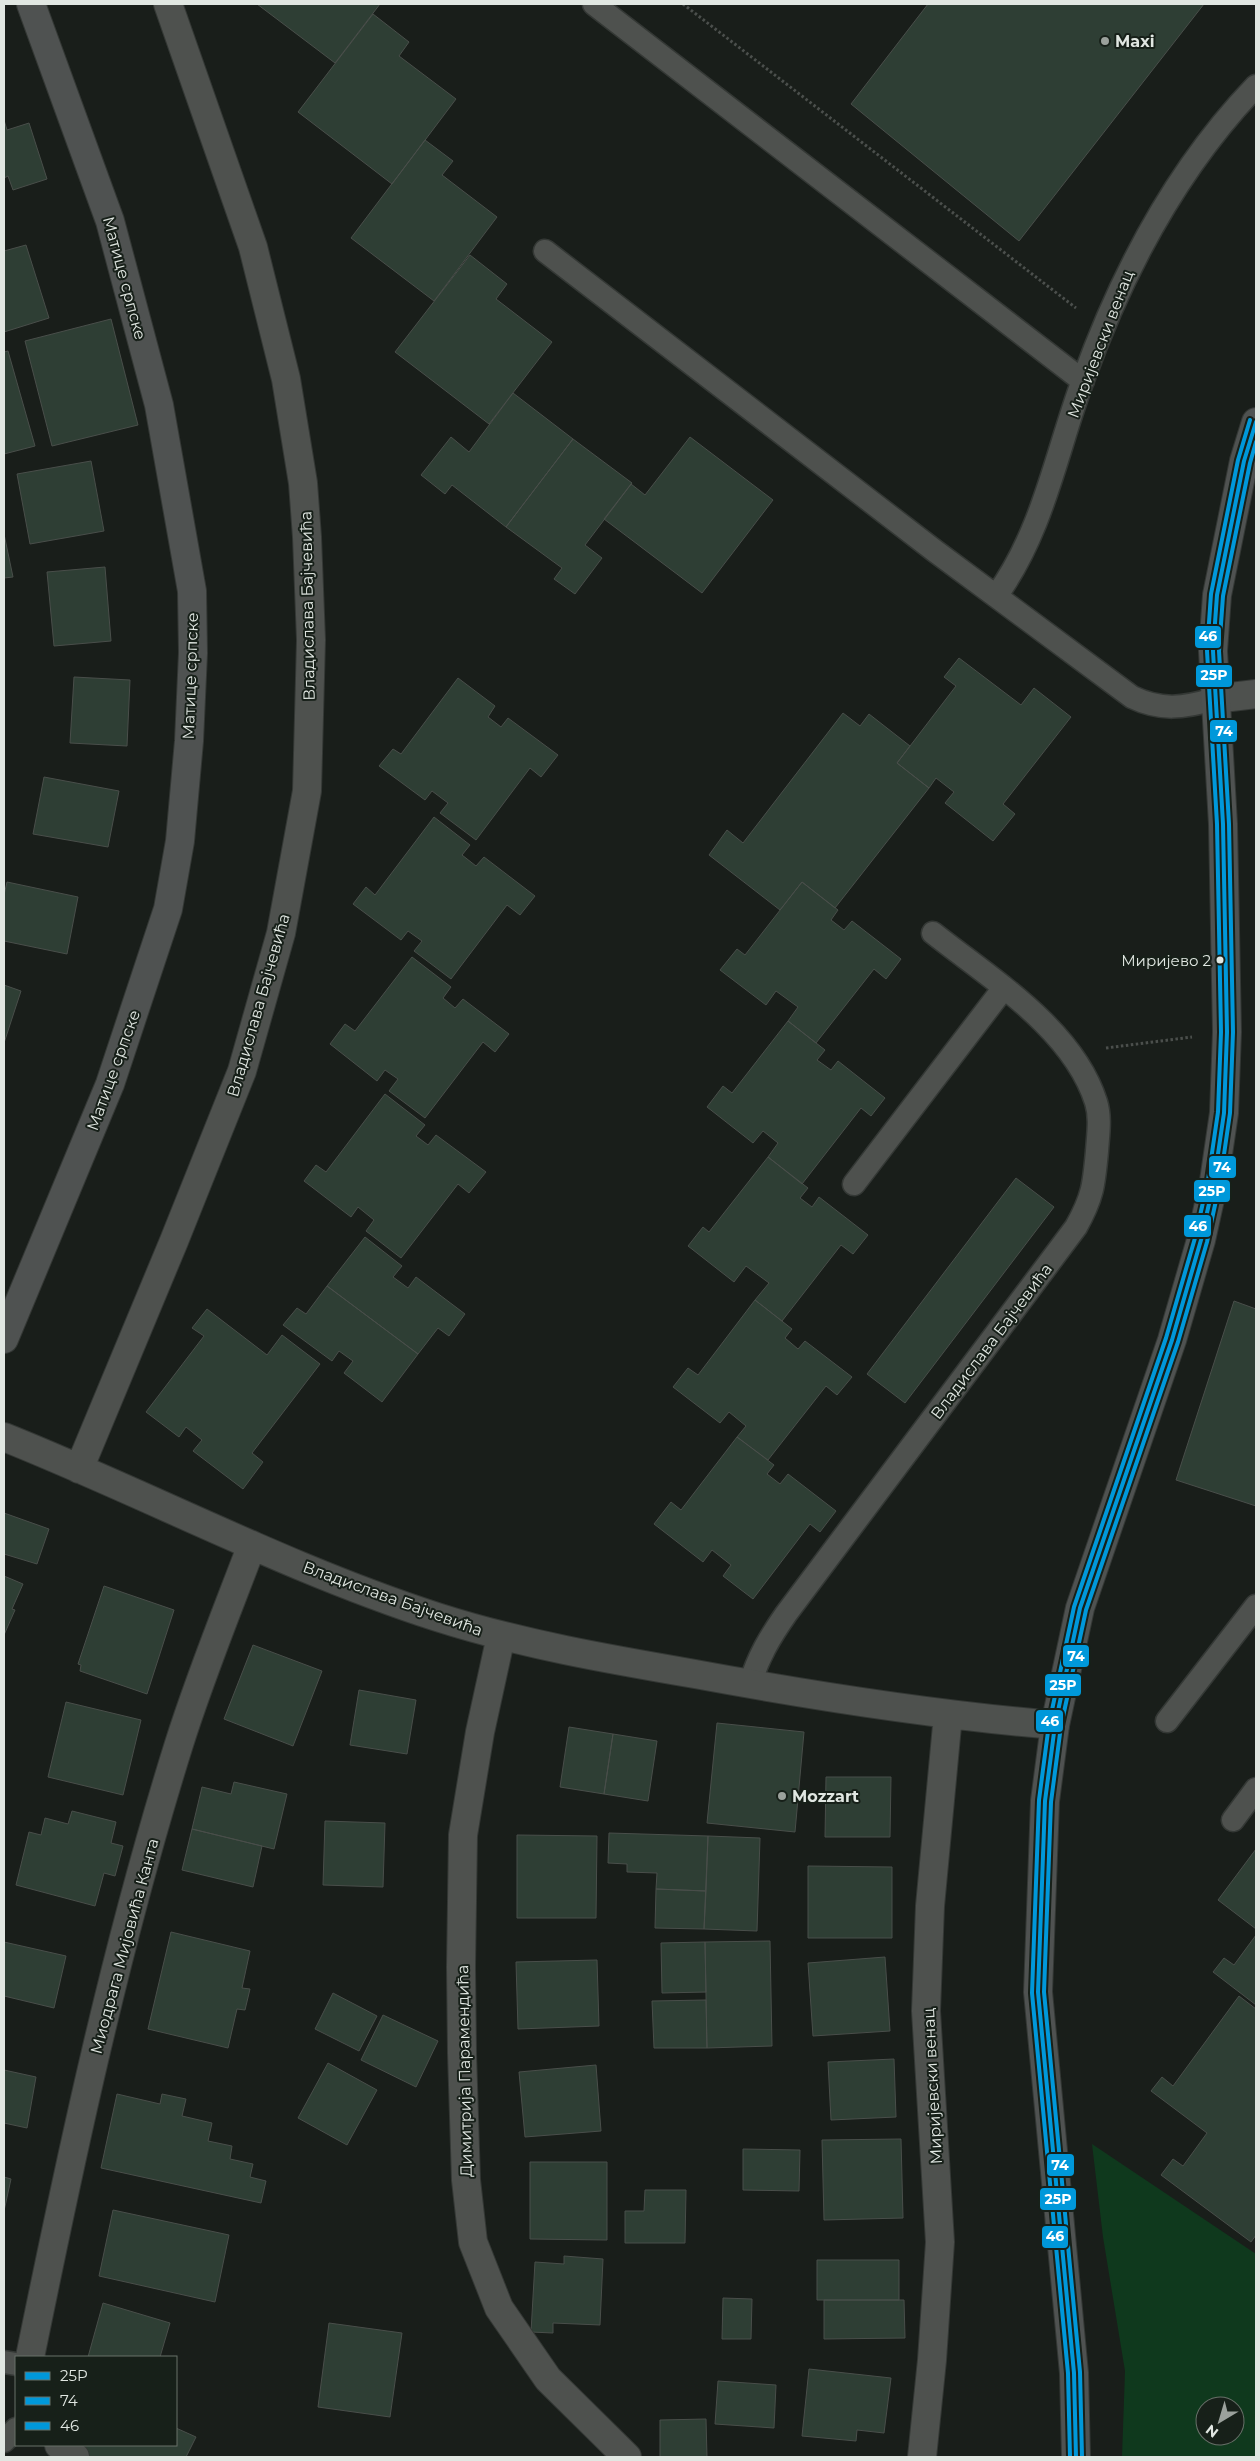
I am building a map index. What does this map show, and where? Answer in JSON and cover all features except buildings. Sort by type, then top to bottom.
[{"type":"street","name":"Матице српске","points":[[4,1339],[110,1084],[168,909],[180,841],[189,742],[193,653],[192,591],[156,396],[110,221],[30,4]]},
{"type":"street","name":"Владислава Бајчевића","points":[[79,1469],[174,1241],[242,1071],[281,933],[307,791],[311,640],[302,483],[286,379],[253,247],[168,4]]},
{"type":"street","points":[[1076,2457],[1074,2373],[1038,1992],[1045,1802],[1055,1725],[1080,1608],[1172,1340],[1201,1240],[1214,1181],[1224,1113],[1227,1032],[1223,824],[1212,651],[1217,594],[1244,461],[1256,422]]},
{"type":"street","points":[[1214,699],[1256,694]]},
{"type":"street","name":"Владислава Бајчевића","points":[[4,1437],[252,1545],[352,1586],[436,1617],[501,1636],[595,1656],[750,1684],[948,1715],[1055,1725]]},
{"type":"street","name":"Миодрага Мијовића Канта","points":[[30,2356],[109,1993],[131,1908],[179,1744],[252,1545]]},
{"type":"street","name":"Димитрија Парамендића","points":[[501,1636],[480,1732],[463,1836],[462,2053],[466,2180],[473,2242],[499,2308],[548,2379],[627,2457]]},
{"type":"street","name":"Миријевски венац","points":[[922,2457],[940,2242],[926,2011],[930,1906],[948,1715]]},
{"type":"street","points":[[60,2446],[75,2457]]},
{"type":"lane","points":[[594,4],[1082,381]]},
{"type":"lane","name":"Миријевски венац","points":[[996,596],[1029,542],[1082,381],[1123,281],[1160,214],[1207,144],[1237,106],[1256,86]]},
{"type":"lane","points":[[545,251],[935,551],[1132,697],[1148,705],[1168,708],[1188,707],[1214,699]]},
{"type":"lane","name":"Владислава Бајчевића","points":[[750,1684],[763,1650],[781,1621],[1076,1227],[1090,1203],[1096,1179],[1099,1130],[1096,1104],[1085,1076],[1071,1052],[1042,1022],[933,933]]},
{"type":"lane","points":[[854,1184],[1003,989]]},
{"type":"lane","points":[[1166,1721],[1256,1606]]},
{"type":"lane","points":[[1233,1820],[1256,1789]]},
{"type":"lane","points":[[4,2441],[15,2430]]},
{"type":"path","points":[[683,4],[992,240],[1103,329]]},
{"type":"path","points":[[1071,1052],[1227,1032]]},
{"type":"green space","points":[[1092,2144],[1256,2254],[1256,2457],[1122,2457],[1125,2371],[1103,2237]]},
{"type":"transit line","name":"46","points":[[1070,2457],[1068,2373],[1032,1993],[1039,1800],[1049,1724],[1074,1607],[1166,1338],[1195,1238],[1208,1180],[1218,1112],[1221,1032],[1217,824],[1207,651],[1211,594],[1238,460],[1250,420]]},
{"type":"transit line","name":"25P","points":[[1076,2457],[1074,2373],[1038,1992],[1045,1801],[1055,1725],[1080,1608],[1172,1340],[1201,1240],[1214,1181],[1224,1113],[1227,1032],[1223,824],[1213,651],[1217,595],[1244,461],[1256,422]]},
{"type":"transit line","name":"74","points":[[1082,2457],[1080,2372],[1044,1992],[1051,1802],[1061,1726],[1086,1610],[1178,1342],[1207,1242],[1220,1182],[1230,1113],[1233,1032],[1229,824],[1219,651],[1223,596],[1256,442]]},
{"type":"place","name":"Maxi","points":[[1105,41]]},
{"type":"place","name":"Миријево 2","points":[[1220,960]]},
{"type":"place","name":"Mozzart","points":[[782,1796]]}]
